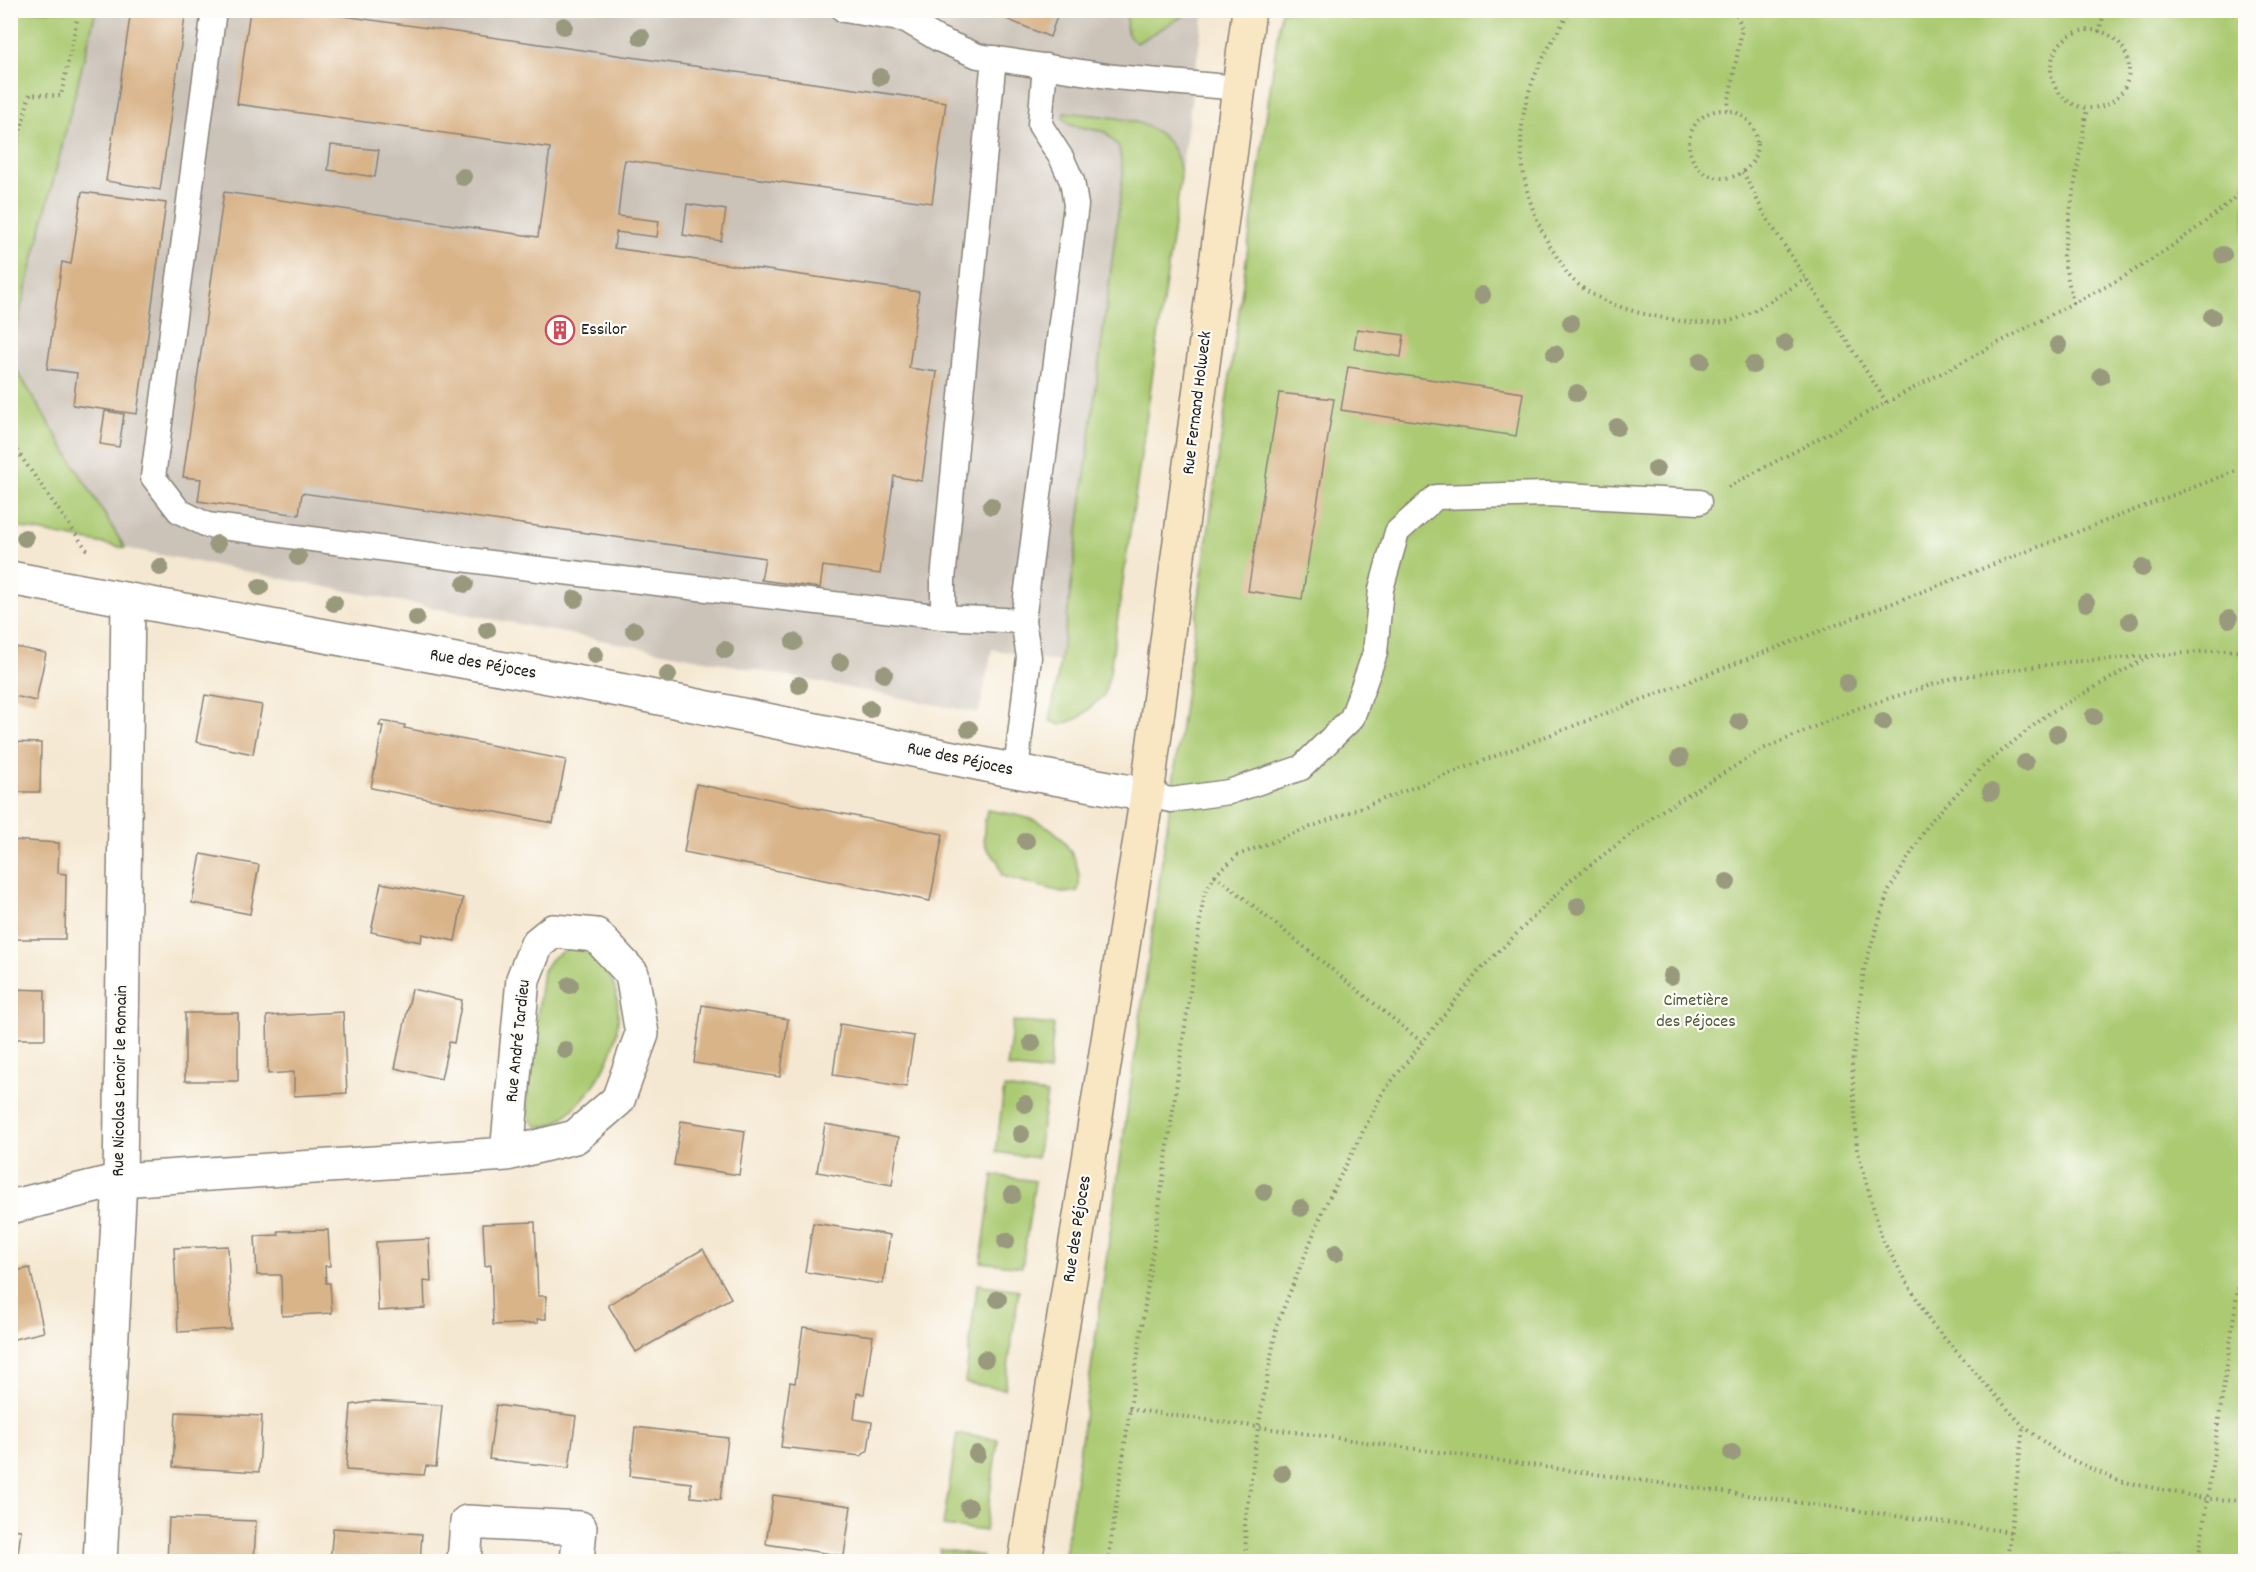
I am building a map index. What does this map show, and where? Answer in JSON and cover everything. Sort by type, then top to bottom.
[{"type":"street","name":"Rue Fernand Holweck","points":[[1147,795],[1249,10]]},
{"type":"street","name":"Rue des Péjoces","points":[[10,578],[618,690],[1016,771],[1147,795],[1025,1562]]},
{"type":"street","name":"Rue Nicolas Lenoir le Romain","points":[[100,1562],[120,1180],[128,601]]},
{"type":"street","name":"Rue André Tardieu","points":[[10,1207],[120,1180],[507,1154],[574,1137],[618,1100],[642,1034],[632,974],[596,935],[553,931],[537,944],[523,979],[507,1154]]},
{"type":"street","points":[[464,1562],[467,1522],[580,1528],[577,1562]]},
{"type":"lane","points":[[214,10],[153,477],[179,511],[207,525],[522,567],[943,617],[1023,621]]},
{"type":"lane","points":[[844,10],[906,20],[938,39],[978,56],[1114,76],[1239,88]]},
{"type":"lane","points":[[943,617],[944,568],[994,58]]},
{"type":"lane","points":[[1016,771],[1029,657],[1023,621],[1076,205],[1072,181],[1062,159],[1040,125],[1045,66]]},
{"type":"lane","points":[[1147,795],[1171,800],[1229,792],[1301,768],[1352,718],[1375,653],[1381,589],[1397,532],[1436,497],[1547,494],[1699,502]]},
{"type":"path","points":[[10,171],[30,94],[61,96],[80,10]]},
{"type":"path","points":[[1571,10],[1548,45],[1527,96],[1521,136],[1524,175],[1532,210],[1550,247],[1572,279],[1595,295],[1636,313],[1708,323],[1739,318],[1806,279]]},
{"type":"path","points":[[1727,110],[1742,29],[1735,10]]},
{"type":"path","points":[[2099,32],[2105,10]]},
{"type":"path","points":[[2083,31],[2099,32],[2108,34],[2119,43],[2126,54],[2129,67],[2128,80],[2122,92],[2112,101],[2100,107],[2075,106],[2056,90],[2051,78],[2050,65],[2058,48],[2071,35],[2083,31]]},
{"type":"path","points":[[2073,303],[2063,256],[2087,108]]},
{"type":"path","points":[[1720,109],[1727,110],[1741,115],[1750,122],[1758,142],[1756,154],[1743,172],[1734,177],[1722,178],[1711,176],[1693,162],[1689,151],[1689,139],[1692,128],[1699,119],[1720,109]]},
{"type":"path","points":[[1743,172],[1766,217],[1887,403]]},
{"type":"path","points":[[1699,502],[2073,303],[2110,286],[2217,213],[2246,188]]},
{"type":"path","points":[[10,441],[90,556]]},
{"type":"path","points":[[1108,1562],[1204,894],[1215,875],[1238,855],[2246,467]]},
{"type":"path","points":[[1246,1562],[1245,1523],[1258,1428],[1277,1324],[1325,1206],[1383,1092],[1478,972],[1572,878],[1660,812],[1763,749],[1856,709],[1953,678],[2068,662],[2224,650],[2246,652]]},
{"type":"path","points":[[2151,655],[2048,714],[1982,767],[1929,823],[1888,892],[1864,969],[1852,1065],[1857,1149],[1882,1239],[1930,1322],[2023,1426],[2061,1455],[2119,1481],[2208,1499],[2246,1500]]},
{"type":"path","points":[[1215,875],[1423,1043]]},
{"type":"path","points":[[2198,1562],[2246,1234]]},
{"type":"path","points":[[1129,1409],[2011,1532]]},
{"type":"path","points":[[2007,1562],[2023,1426]]},
{"type":"shaded area","points":[[96,11],[1204,11],[1110,672],[992,649],[979,713],[125,548],[11,361],[11,348]]},
{"type":"green space","points":[[1128,10],[1192,11],[1137,43],[1127,33]]},
{"type":"green space","points":[[19,11],[96,11],[11,348],[10,45]]},
{"type":"green space","name":"Cimetière des Péjoces","points":[[1281,11],[2245,11],[2245,1561],[1064,1562]]},
{"type":"green space","points":[[1064,112],[1120,119],[1154,130],[1167,141],[1176,156],[1181,176],[1110,672],[1104,695],[1079,718],[1061,725],[1050,721],[1067,618],[1123,174],[1119,147],[1105,132],[1070,125],[1063,118]]},
{"type":"green space","points":[[11,361],[125,548],[11,526]]},
{"type":"green space","points":[[987,810],[1036,821],[1059,836],[1071,852],[1075,862],[1079,881],[1078,891],[1065,893],[1002,876],[998,861],[987,849],[984,840]]},
{"type":"green space","points":[[569,947],[591,950],[611,979],[618,1005],[616,1037],[605,1067],[587,1094],[560,1120],[541,1127],[532,1121],[526,1102],[543,971],[551,959]]},
{"type":"green space","points":[[1013,1021],[1054,1025],[1049,1072],[1007,1067]]},
{"type":"green space","points":[[1004,1088],[1047,1094],[1037,1158],[996,1152]]},
{"type":"green space","points":[[993,1175],[1035,1181],[1022,1267],[981,1262]]},
{"type":"green space","points":[[977,1284],[1019,1290],[1005,1389],[965,1383]]},
{"type":"green space","points":[[957,1434],[998,1439],[985,1531],[943,1526]]},
{"type":"green space","points":[[940,1549],[982,1556],[981,1561],[939,1561]]},
{"type":"building","points":[[131,10],[186,10],[160,190],[106,181]]},
{"type":"building","name":"Essilor","points":[[250,10],[316,10],[315,12],[946,102],[932,203],[625,160],[623,170],[618,216],[659,221],[657,237],[616,232],[614,248],[919,292],[909,368],[937,372],[922,481],[894,476],[880,574],[823,566],[820,588],[761,580],[765,558],[302,493],[299,515],[198,501],[201,479],[183,477],[224,192],[538,237],[550,148],[237,104]]},
{"type":"building","points":[[996,10],[1059,10],[1050,37],[999,16]]},
{"type":"building","points":[[331,145],[379,150],[375,177],[328,170]]},
{"type":"building","points":[[82,192],[166,203],[137,414],[73,405],[77,373],[47,369],[62,262],[71,264]]},
{"type":"building","points":[[687,204],[726,210],[721,241],[683,235]]},
{"type":"building","points":[[1357,329],[1404,335],[1401,357],[1354,349]]},
{"type":"building","points":[[1348,367],[1523,393],[1516,436],[1341,410]]},
{"type":"building","points":[[1279,393],[1334,399],[1302,599],[1248,591]]},
{"type":"building","points":[[105,411],[124,414],[119,447],[100,444]]},
{"type":"building","points":[[10,646],[46,653],[36,701],[10,695]]},
{"type":"building","points":[[205,695],[262,705],[253,754],[196,742]]},
{"type":"building","points":[[381,721],[405,725],[404,728],[566,760],[553,823],[371,788],[383,726],[379,726]]},
{"type":"building","points":[[10,742],[41,743],[40,792],[10,792]]},
{"type":"building","points":[[696,784],[943,834],[930,901],[684,852]]},
{"type":"building","points":[[10,840],[59,843],[58,873],[66,874],[65,939],[10,939]]},
{"type":"building","points":[[201,854],[259,865],[250,914],[192,903]]},
{"type":"building","points":[[381,883],[463,898],[455,941],[422,934],[421,942],[371,932]]},
{"type":"building","points":[[10,989],[45,990],[45,1039],[10,1039]]},
{"type":"building","points":[[412,989],[462,1000],[454,1043],[449,1042],[441,1079],[395,1068]]},
{"type":"building","points":[[702,1005],[788,1019],[780,1077],[694,1063]]},
{"type":"building","points":[[343,1012],[347,1093],[294,1096],[294,1072],[268,1074],[267,1016]]},
{"type":"building","points":[[185,1013],[238,1013],[238,1081],[185,1081]]},
{"type":"building","points":[[840,1024],[914,1036],[906,1087],[833,1075]]},
{"type":"building","points":[[681,1121],[745,1131],[739,1175],[674,1165]]},
{"type":"building","points":[[825,1124],[899,1137],[892,1185],[817,1172]]},
{"type":"building","points":[[535,1222],[538,1296],[546,1296],[546,1319],[537,1319],[538,1323],[493,1325],[491,1265],[485,1266],[483,1224]]},
{"type":"building","points":[[813,1223],[890,1235],[883,1284],[805,1272]]},
{"type":"building","points":[[328,1230],[330,1266],[325,1266],[326,1283],[330,1283],[332,1313],[282,1316],[281,1275],[257,1275],[255,1236],[279,1235],[278,1231]]},
{"type":"building","points":[[429,1239],[431,1282],[424,1281],[425,1308],[378,1311],[376,1242]]},
{"type":"building","points":[[228,1246],[231,1329],[178,1332],[174,1248]]},
{"type":"building","points":[[703,1249],[731,1298],[636,1352],[608,1305]]},
{"type":"building","points":[[30,1268],[44,1332],[10,1340],[10,1272]]},
{"type":"building","points":[[803,1327],[873,1336],[864,1394],[857,1393],[854,1419],[872,1422],[868,1450],[861,1456],[781,1447],[790,1382],[795,1383]]},
{"type":"building","points":[[374,1401],[442,1405],[436,1467],[426,1466],[424,1475],[346,1470],[351,1405]]},
{"type":"building","points":[[496,1405],[576,1416],[569,1468],[489,1459]]},
{"type":"building","points":[[176,1412],[262,1416],[259,1472],[173,1467]]},
{"type":"building","points":[[635,1427],[728,1438],[720,1500],[691,1497],[691,1483],[630,1476]]},
{"type":"building","points":[[773,1495],[851,1506],[844,1556],[766,1544]]},
{"type":"building","points":[[169,1518],[256,1521],[254,1562],[167,1562]]},
{"type":"building","points":[[333,1528],[422,1534],[420,1562],[330,1562]]},
{"type":"building","points":[[10,1529],[21,1530],[17,1562],[10,1562]]},
{"type":"place","name":"Essilor","points":[[560,330]]}]
